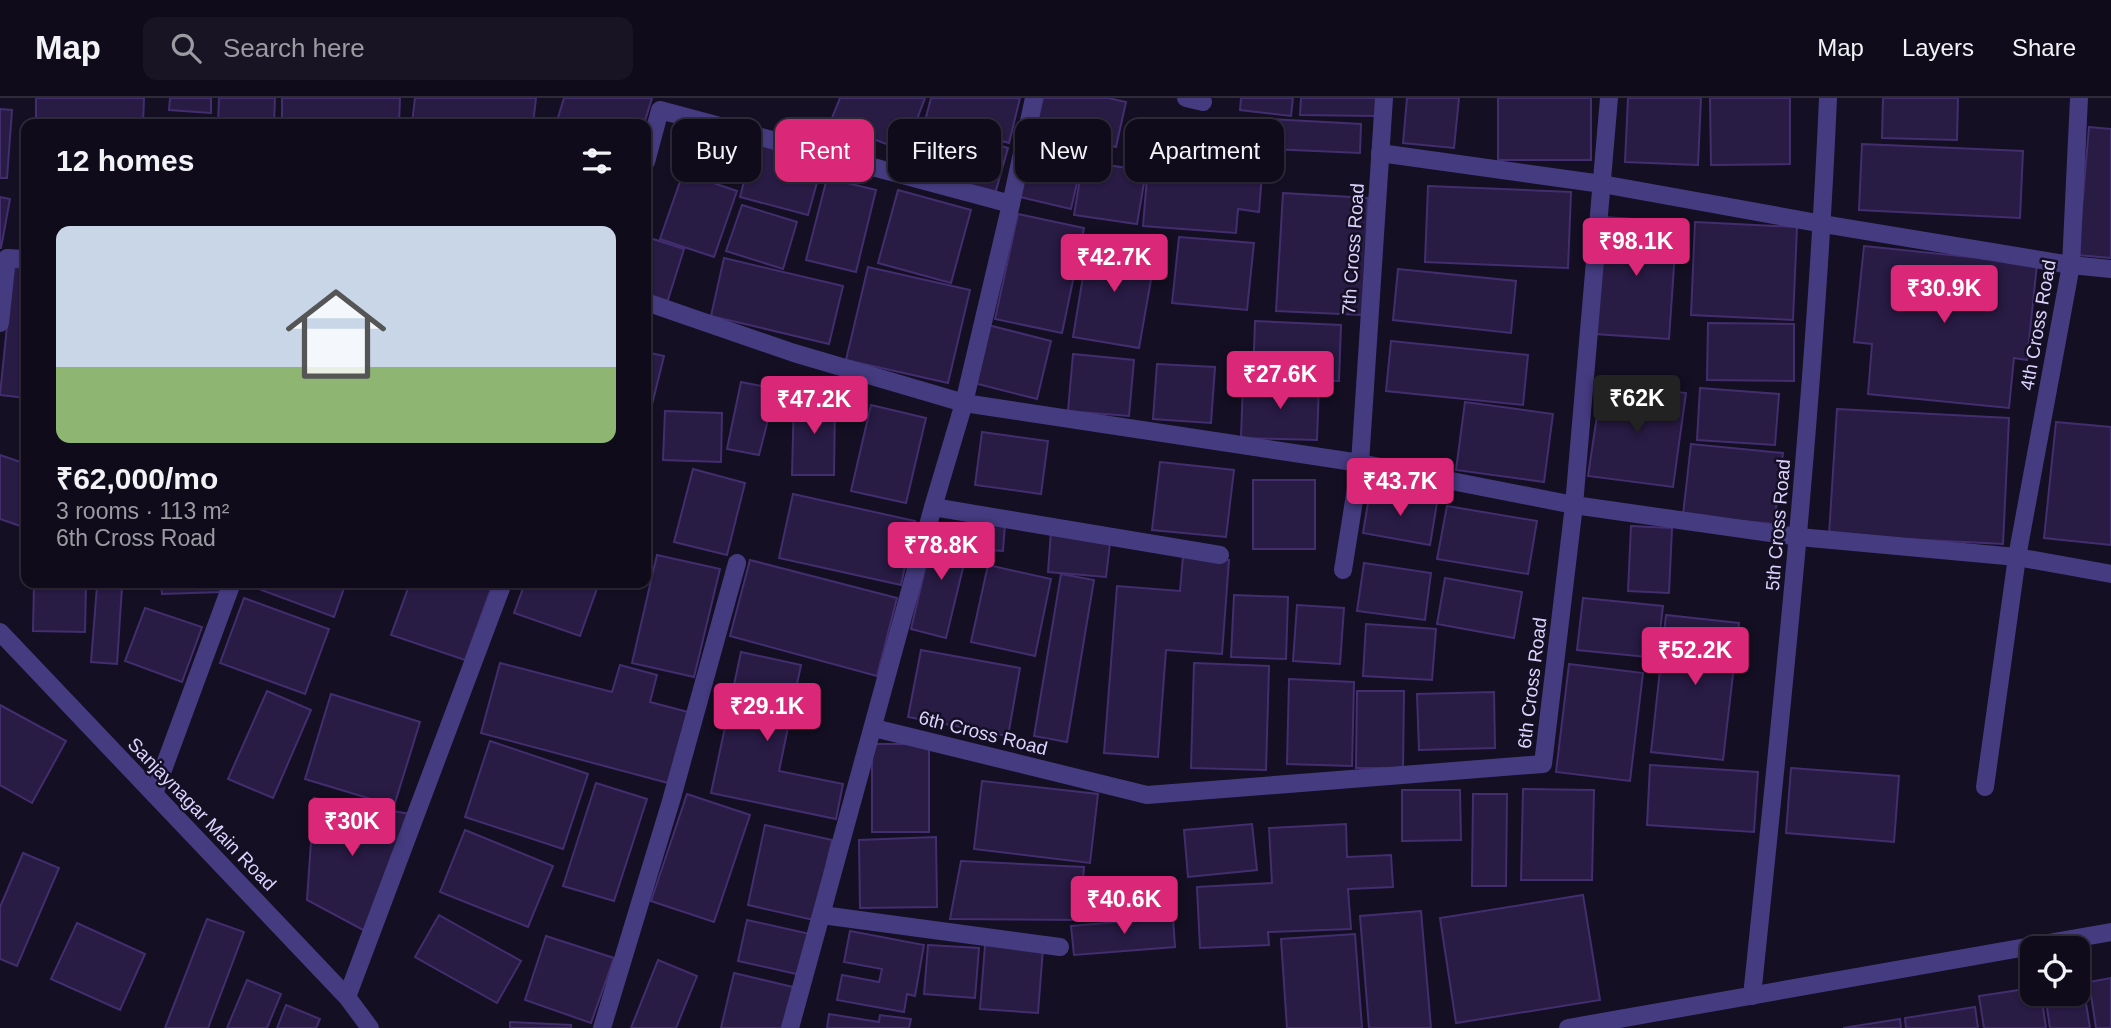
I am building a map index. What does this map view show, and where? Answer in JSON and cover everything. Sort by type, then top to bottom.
[{"type":"street","points":[[790,1028],[964,403],[1012,204],[1034,98]]},
{"type":"street","name":"7th Cross Road","points":[[1343,570],[1360,463],[1384,98]]},
{"type":"street","name":"6th Cross Road","points":[[874,728],[1147,795],[1543,764],[1574,505],[1609,98]]},
{"type":"street","name":"5th Cross Road","points":[[1752,996],[1799,537],[1823,225],[1828,98]]},
{"type":"street","name":"4th Cross Road","points":[[1985,787],[2017,557],[2071,265],[2079,98]]},
{"type":"street","points":[[651,143],[660,110],[1012,204]]},
{"type":"street","points":[[1380,153],[1602,184],[1823,225],[2111,269]]},
{"type":"street","points":[[0,323],[7,258],[21,259]]},
{"type":"street","points":[[651,304],[794,353],[964,403],[1360,463],[1574,505],[1799,537],[2017,557],[2111,574]]},
{"type":"street","points":[[933,507],[1220,555]]},
{"type":"street","points":[[602,1028],[671,801],[737,563]]},
{"type":"street","points":[[154,794],[230,588]]},
{"type":"street","points":[[347,998],[501,588]]},
{"type":"street","name":"Sanjaynagar Main Road","points":[[0,632],[347,998],[370,1028]]},
{"type":"street","points":[[822,915],[1060,947]]},
{"type":"street","points":[[1568,1028],[2111,932]]},
{"type":"building","points":[[36,98],[144,98],[143,119],[36,119]]},
{"type":"building","points":[[170,98],[211,98],[211,113],[169,110]]},
{"type":"building","points":[[219,98],[275,98],[274,119],[218,119]]},
{"type":"building","points":[[282,98],[400,98],[399,119],[282,119]]},
{"type":"building","points":[[415,98],[536,98],[534,119],[413,119]]},
{"type":"building","points":[[564,98],[652,98],[646,119],[558,119]]},
{"type":"building","points":[[840,98],[925,98],[917,119],[888,119],[888,145],[874,139],[874,119],[832,119]]},
{"type":"building","points":[[931,98],[1020,98],[1009,143],[1001,141],[1001,119],[926,119]]},
{"type":"building","points":[[1043,98],[1108,98],[1126,102],[1116,147],[1111,146],[1111,119],[1038,119]]},
{"type":"building","points":[[1241,98],[1293,98],[1291,116],[1240,110]]},
{"type":"building","points":[[1301,98],[1378,98],[1377,116],[1300,115]]},
{"type":"building","points":[[1407,98],[1459,98],[1454,148],[1403,143]]},
{"type":"building","points":[[1498,98],[1591,98],[1591,160],[1498,160]]},
{"type":"building","points":[[1628,98],[1701,98],[1698,165],[1625,162]]},
{"type":"building","points":[[1710,98],[1790,98],[1790,164],[1711,165]]},
{"type":"building","points":[[1883,98],[1958,98],[1957,140],[1882,138]]},
{"type":"building","points":[[0,109],[12,110],[7,178],[0,178]]},
{"type":"building","points":[[1284,120],[1361,124],[1360,153],[1284,150]]},
{"type":"building","points":[[2089,127],[2111,129],[2111,258],[2078,255]]},
{"type":"building","points":[[1862,144],[2023,151],[2020,218],[1859,210]]},
{"type":"building","points":[[761,145],[775,148],[775,182],[817,182],[808,215],[740,197],[744,182],[761,182]]},
{"type":"building","points":[[1001,146],[1008,148],[1001,173]]},
{"type":"building","points":[[1111,165],[1125,168],[1125,182],[1144,182],[1137,224],[1074,215],[1080,182],[1111,182]]},
{"type":"building","points":[[680,182],[710,182],[737,191],[714,257],[660,239]]},
{"type":"building","points":[[826,182],[843,182],[876,190],[856,272],[806,260]]},
{"type":"building","points":[[954,182],[998,182],[995,194]]},
{"type":"building","points":[[1023,182],[1077,182],[1071,209],[1020,197]]},
{"type":"building","points":[[1147,182],[1261,182],[1259,212],[1238,209],[1236,233],[1143,226]]},
{"type":"building","points":[[1428,186],[1571,192],[1568,268],[1425,262]]},
{"type":"building","points":[[898,190],[971,210],[951,283],[878,263]]},
{"type":"building","points":[[1283,193],[1368,198],[1363,315],[1276,311]]},
{"type":"building","points":[[0,197],[10,199],[1,248],[0,248]]},
{"type":"building","points":[[742,205],[797,222],[783,269],[726,251]]},
{"type":"building","points":[[1018,214],[1084,228],[1062,333],[995,319]]},
{"type":"building","points":[[1604,217],[1677,222],[1669,339],[1595,334]]},
{"type":"building","points":[[1695,222],[1797,227],[1793,320],[1691,315]]},
{"type":"building","points":[[1179,237],[1254,243],[1247,310],[1172,303]]},
{"type":"building","points":[[651,238],[684,249],[667,303],[651,298]]},
{"type":"building","points":[[1089,240],[1156,251],[1139,348],[1073,337]]},
{"type":"building","points":[[1864,246],[2037,264],[2027,360],[2014,358],[2009,408],[1868,394],[1872,344],[1854,342]]},
{"type":"building","points":[[724,258],[843,286],[829,344],[711,316]]},
{"type":"building","points":[[13,267],[21,268],[21,397],[0,395]]},
{"type":"building","points":[[868,267],[970,290],[948,383],[846,360]]},
{"type":"building","points":[[1398,269],[1516,281],[1511,333],[1393,320]]},
{"type":"building","points":[[1255,321],[1341,325],[1339,381],[1253,378]]},
{"type":"building","points":[[1708,323],[1794,324],[1794,381],[1707,380]]},
{"type":"building","points":[[988,325],[1051,341],[1037,399],[974,383]]},
{"type":"building","points":[[1391,341],[1528,355],[1523,405],[1386,391]]},
{"type":"building","points":[[651,353],[664,356],[651,409]]},
{"type":"building","points":[[1073,354],[1134,360],[1129,416],[1068,411]]},
{"type":"building","points":[[1157,364],[1215,367],[1211,423],[1153,419]]},
{"type":"building","points":[[741,382],[776,389],[759,455],[727,449]]},
{"type":"building","points":[[1243,382],[1319,384],[1317,440],[1241,438]]},
{"type":"building","points":[[1602,382],[1686,393],[1673,487],[1588,476]]},
{"type":"building","points":[[1700,388],[1779,394],[1775,445],[1697,440]]},
{"type":"building","points":[[794,397],[835,397],[834,475],[792,475]]},
{"type":"building","points":[[1465,402],[1553,414],[1544,482],[1456,470]]},
{"type":"building","points":[[871,405],[926,418],[906,503],[851,491]]},
{"type":"building","points":[[1837,409],[2009,418],[2003,544],[1829,535]]},
{"type":"building","points":[[665,411],[722,413],[721,462],[663,460]]},
{"type":"building","points":[[2056,422],[2111,427],[2111,545],[2044,538]]},
{"type":"building","points":[[982,432],[1048,441],[1041,494],[975,485]]},
{"type":"building","points":[[1691,444],[1783,453],[1774,524],[1683,515]]},
{"type":"building","points":[[0,455],[21,462],[21,526],[0,519]]},
{"type":"building","points":[[1160,462],[1234,470],[1226,537],[1152,530]]},
{"type":"building","points":[[693,469],[745,483],[727,555],[674,542]]},
{"type":"building","points":[[1253,480],[1315,480],[1315,549],[1253,549]]},
{"type":"building","points":[[1370,491],[1437,503],[1430,545],[1363,533]]},
{"type":"building","points":[[793,494],[915,521],[901,585],[779,558]]},
{"type":"building","points":[[1447,506],[1537,521],[1528,574],[1437,559]]},
{"type":"building","points":[[974,521],[1005,524],[1003,551],[971,549]]},
{"type":"building","points":[[935,526],[971,535],[946,638],[911,629]]},
{"type":"building","points":[[1631,526],[1672,528],[1669,593],[1628,591]]},
{"type":"building","points":[[1051,531],[1110,543],[1106,577],[1048,572]]},
{"type":"building","points":[[657,555],[720,569],[694,677],[632,663]]},
{"type":"building","points":[[1183,557],[1229,560],[1222,654],[1166,650],[1158,757],[1104,753],[1117,586],[1180,591]]},
{"type":"building","points":[[750,560],[897,598],[877,676],[730,636]]},
{"type":"building","points":[[1364,563],[1431,573],[1425,620],[1357,611]]},
{"type":"building","points":[[988,565],[1051,579],[1035,656],[971,642]]},
{"type":"building","points":[[1061,574],[1094,580],[1067,742],[1034,736]]},
{"type":"building","points":[[1445,578],[1522,592],[1514,638],[1437,624]]},
{"type":"building","points":[[34,588],[86,588],[85,632],[33,631]]},
{"type":"building","points":[[97,588],[122,588],[117,664],[91,662]]},
{"type":"building","points":[[161,588],[222,588],[222,592],[162,594]]},
{"type":"building","points":[[256,588],[344,588],[334,617]]},
{"type":"building","points":[[408,588],[491,588],[465,660],[391,635]]},
{"type":"building","points":[[523,588],[597,588],[580,636],[514,613]]},
{"type":"building","points":[[1234,595],[1288,597],[1286,659],[1231,657]]},
{"type":"building","points":[[244,598],[329,629],[305,694],[220,663]]},
{"type":"building","points":[[1583,598],[1663,606],[1657,658],[1577,650]]},
{"type":"building","points":[[1297,605],[1344,608],[1340,664],[1293,661]]},
{"type":"building","points":[[145,608],[202,627],[182,682],[125,661]]},
{"type":"building","points":[[1666,615],[1739,623],[1723,760],[1651,752]]},
{"type":"building","points":[[1366,624],[1436,629],[1432,680],[1363,676]]},
{"type":"building","points":[[921,650],[1020,668],[1008,736],[908,717]]},
{"type":"building","points":[[741,652],[801,665],[779,771],[843,784],[836,819],[711,793]]},
{"type":"building","points":[[500,663],[612,692],[620,665],[657,675],[650,702],[688,712],[668,783],[481,733]]},
{"type":"building","points":[[1194,663],[1269,666],[1266,770],[1191,768]]},
{"type":"building","points":[[1569,664],[1643,673],[1630,781],[1556,772]]},
{"type":"building","points":[[1289,679],[1354,682],[1352,766],[1287,764]]},
{"type":"building","points":[[267,691],[311,710],[273,798],[228,779]]},
{"type":"building","points":[[1357,691],[1404,691],[1403,768],[1356,768]]},
{"type":"building","points":[[1494,692],[1495,748],[1419,750],[1417,694]]},
{"type":"building","points":[[331,694],[420,722],[394,806],[305,779]]},
{"type":"building","points":[[0,705],[66,741],[32,803],[0,785]]},
{"type":"building","points":[[490,741],[588,774],[563,849],[465,817]]},
{"type":"building","points":[[872,744],[929,744],[929,832],[872,832]]},
{"type":"building","points":[[1650,765],[1758,772],[1754,832],[1647,825]]},
{"type":"building","points":[[1791,768],[1899,776],[1894,842],[1786,833]]},
{"type":"building","points":[[982,781],[1098,794],[1090,863],[974,849]]},
{"type":"building","points":[[596,783],[647,799],[614,901],[563,886]]},
{"type":"building","points":[[1523,789],[1594,790],[1592,880],[1521,880]]},
{"type":"building","points":[[1402,790],[1460,790],[1461,840],[1402,841]]},
{"type":"building","points":[[687,794],[750,815],[714,922],[651,901]]},
{"type":"building","points":[[1473,794],[1507,794],[1506,886],[1472,886]]},
{"type":"building","points":[[314,798],[411,814],[367,932],[307,900]]},
{"type":"building","points":[[1252,824],[1257,870],[1188,877],[1184,830]]},
{"type":"building","points":[[1346,824],[1347,857],[1391,855],[1393,887],[1348,889],[1351,929],[1268,932],[1269,945],[1200,948],[1197,887],[1272,883],[1269,828]]},
{"type":"building","points":[[765,825],[832,840],[814,920],[748,905]]},
{"type":"building","points":[[465,830],[553,866],[528,927],[440,892]]},
{"type":"building","points":[[936,837],[937,907],[860,908],[859,840]]},
{"type":"building","points":[[23,853],[59,868],[17,966],[0,959],[0,907]]},
{"type":"building","points":[[961,861],[1084,867],[1080,920],[950,919]]},
{"type":"building","points":[[1583,895],[1600,1000],[1456,1023],[1440,918]]},
{"type":"building","points":[[1421,911],[1431,1028],[1369,1028],[1360,916]]},
{"type":"building","points":[[439,915],[521,961],[497,1003],[415,957]]},
{"type":"building","points":[[1173,917],[1175,947],[1074,955],[1071,926]]},
{"type":"building","points":[[207,919],[244,932],[208,1028],[165,1028]]},
{"type":"building","points":[[747,920],[810,934],[801,975],[738,961]]},
{"type":"building","points":[[77,923],[145,954],[120,1010],[51,979]]},
{"type":"building","points":[[850,931],[924,945],[915,996],[907,994],[904,1012],[837,1000],[842,975],[879,982],[882,969],[844,962]]},
{"type":"building","points":[[1355,934],[1362,1028],[1287,1028],[1281,939]]},
{"type":"building","points":[[546,936],[614,958],[591,1023],[525,1000]]},
{"type":"building","points":[[928,945],[979,948],[975,998],[924,994]]},
{"type":"building","points":[[985,945],[1043,948],[1038,1013],[980,1009]]},
{"type":"building","points":[[658,960],[697,976],[676,1028],[631,1028]]},
{"type":"building","points":[[734,973],[793,987],[784,1028],[721,1028]]},
{"type":"building","points":[[2111,978],[2111,1028],[2096,1028],[2090,982]]},
{"type":"building","points":[[247,980],[281,994],[267,1028],[227,1028]]},
{"type":"building","points":[[2020,990],[2020,1006],[2043,1006],[2046,1028],[1984,1028],[1979,996]]},
{"type":"building","points":[[286,1005],[320,1019],[316,1028],[277,1028]]},
{"type":"building","points":[[2047,1006],[2086,1006],[2090,1028],[2050,1028]]},
{"type":"building","points":[[1975,1007],[1978,1028],[1906,1028],[1905,1018]]},
{"type":"building","points":[[829,1014],[879,1022],[880,1015],[911,1019],[909,1028],[827,1028]]},
{"type":"building","points":[[1900,1019],[1901,1028],[1843,1028]]},
{"type":"building","points":[[510,1022],[571,1025],[571,1028],[510,1028]]}]
